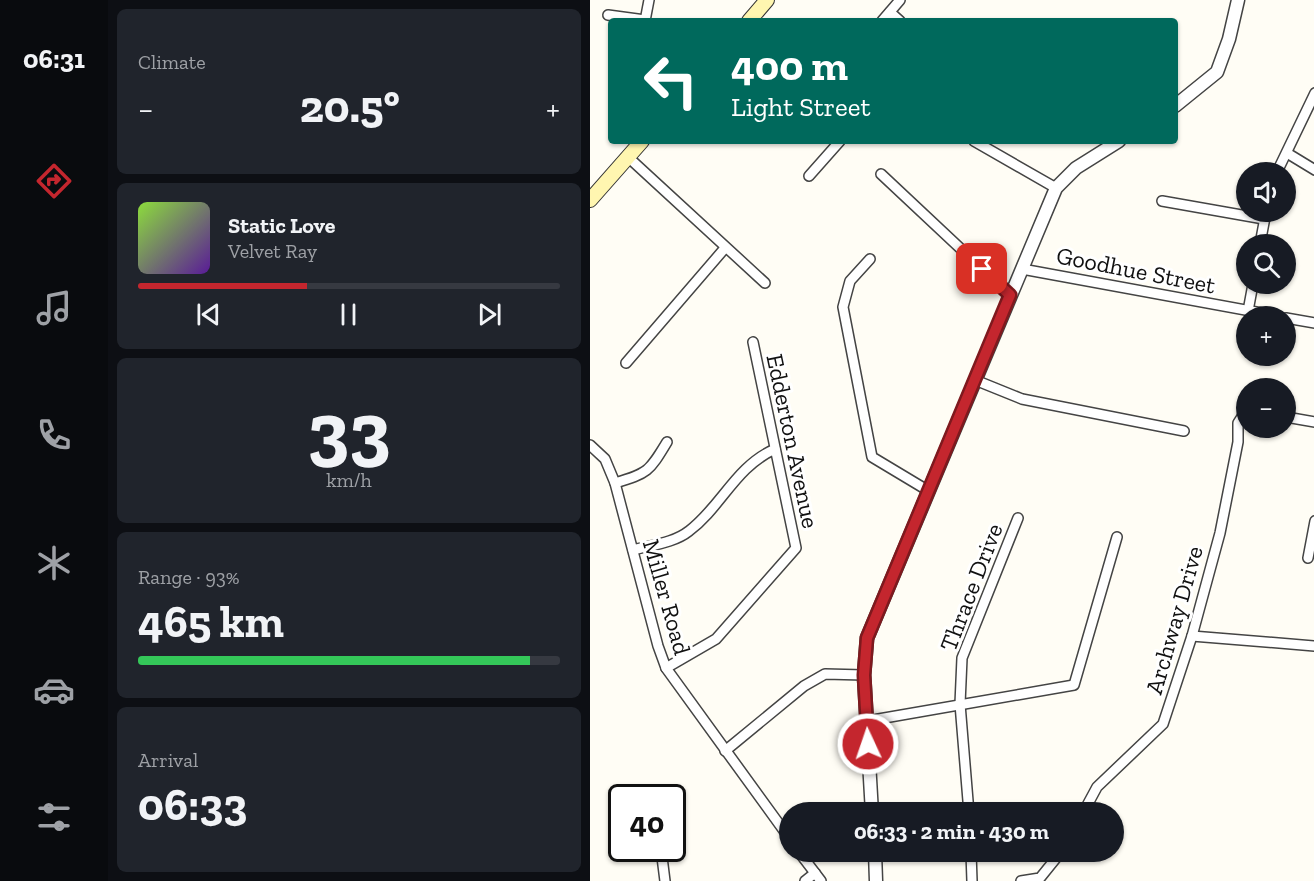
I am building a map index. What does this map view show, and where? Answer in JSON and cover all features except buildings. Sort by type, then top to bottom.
[{"type":"main road","points":[[752,18],[767,0]]},
{"type":"main road","points":[[590,200],[639,144]]},
{"type":"street","points":[[646,18],[649,0]]},
{"type":"street","points":[[885,18],[900,0]]},
{"type":"street","points":[[1178,104],[1217,72],[1229,39],[1238,0]]},
{"type":"street","points":[[890,12],[897,18]]},
{"type":"street","points":[[608,15],[626,18]]},
{"type":"street","points":[[1282,162],[1314,93]]},
{"type":"street","points":[[809,176],[837,144]]},
{"type":"street","points":[[979,144],[1056,188]]},
{"type":"street","points":[[871,802],[864,675],[867,638],[927,490],[976,380],[1056,188],[1076,168],[1115,144]]},
{"type":"street","points":[[1287,153],[1314,170]]},
{"type":"street","points":[[628,157],[766,283]]},
{"type":"street","points":[[881,174],[1010,295]]},
{"type":"street","points":[[1162,201],[1236,211]]},
{"type":"street","points":[[626,363],[725,248]]},
{"type":"street","points":[[870,259],[850,282],[843,307],[872,457],[927,490]]},
{"type":"street","name":"Goodhue Street","points":[[1022,269],[1236,309]]},
{"type":"street","points":[[1296,320],[1314,323]]},
{"type":"street","name":"Edderton Avenue","points":[[666,668],[716,639],[796,548],[753,342]]},
{"type":"street","points":[[976,380],[1022,399],[1184,431]]},
{"type":"street","points":[[1296,419],[1314,422]]},
{"type":"street","name":"Archway Drive","points":[[1089,802],[1097,787],[1163,724],[1192,636],[1220,533],[1238,438]]},
{"type":"street","points":[[615,483],[644,474],[666,442]]},
{"type":"street","name":"Miller Road","points":[[590,445],[605,459],[615,483],[658,646],[666,668],[779,824]]},
{"type":"street","points":[[633,550],[672,541],[689,531],[755,458],[775,449]]},
{"type":"street","name":"Thrace Drive","points":[[968,802],[960,704],[962,658],[1018,518]]},
{"type":"street","points":[[1308,558],[1314,521]]},
{"type":"street","points":[[867,721],[1074,685],[1117,537]]},
{"type":"street","points":[[1192,636],[1314,646]]},
{"type":"street","points":[[725,751],[804,686],[826,674],[864,675]]},
{"type":"street","points":[[663,862],[665,881]]},
{"type":"street","points":[[805,881],[818,877],[807,862]]},
{"type":"street","points":[[875,862],[876,881]]},
{"type":"street","points":[[971,862],[972,881]]},
{"type":"street","points":[[1021,881],[1040,878],[1053,862]]},
{"type":"route","points":[[868,744],[864,675],[867,638],[1010,295],[982,269]]}]
